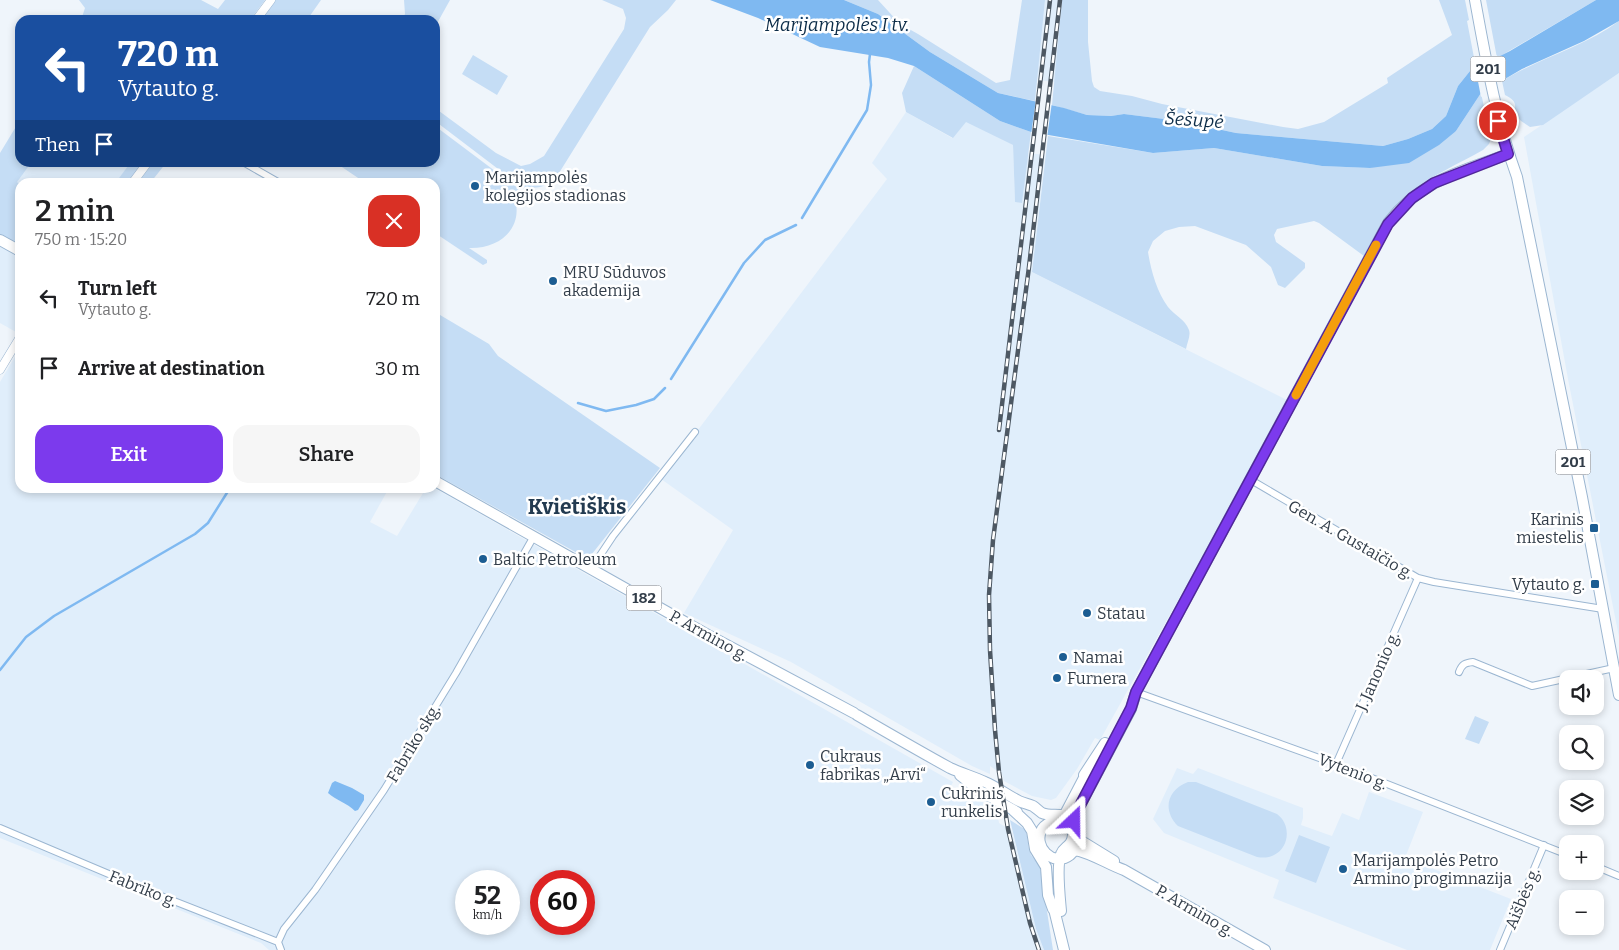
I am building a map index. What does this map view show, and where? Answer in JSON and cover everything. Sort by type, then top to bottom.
[{"type":"main road","name":"201","points":[[1475,0],[1498,121],[1517,177],[1619,695]]},
{"type":"main road","points":[[1064,950],[1057,910],[1063,856],[1076,837],[1078,829],[1074,821],[1075,815],[1131,708],[1136,692],[1379,240],[1396,213],[1412,198],[1434,183],[1508,154]]},
{"type":"main road","points":[[0,240],[15,248]]},
{"type":"main road","name":"P. Armino g.","points":[[440,484],[708,635],[855,714],[952,769],[980,791],[1030,819],[1041,831]]},
{"type":"main road","points":[[1063,856],[1045,854],[1039,838],[1041,831],[1048,823],[1060,817],[1105,743],[1124,705],[1136,692]]},
{"type":"main road","name":"P. Armino g.","points":[[952,769],[986,782],[1019,801],[1048,823]]},
{"type":"main road","name":"P. Armino g.","points":[[1019,801],[1032,805],[1045,814],[1074,821]]},
{"type":"main road","points":[[1013,810],[1027,823],[1032,831],[1035,849],[1046,867],[1048,895],[1057,910]]},
{"type":"main road","name":"P. Armino g.","points":[[1060,817],[1076,837],[1111,859],[1124,870]]},
{"type":"main road","points":[[1057,910],[1065,863],[1061,852],[1076,837]]},
{"type":"main road","name":"P. Armino g.","points":[[1063,856],[1083,852],[1124,870],[1261,949]]},
{"type":"street","points":[[260,15],[271,0]]},
{"type":"street","points":[[136,178],[144,167]]},
{"type":"street","points":[[252,167],[271,178]]},
{"type":"street","points":[[0,370],[15,345]]},
{"type":"street","points":[[591,568],[613,536],[696,432]]},
{"type":"street","name":"Gen. A. Gustaičio g.","points":[[1251,480],[1418,578],[1603,609]]},
{"type":"street","name":"Fabriko skg.","points":[[278,942],[284,929],[315,890],[384,790],[456,673],[534,536]]},
{"type":"street","name":"J. Janonio g.","points":[[1336,764],[1418,578]]},
{"type":"street","points":[[1459,672],[1466,662],[1473,662],[1532,686],[1614,668]]},
{"type":"street","name":"Vytenio g.","points":[[1136,692],[1336,764],[1559,852]]},
{"type":"street","name":"Fabriko g.","points":[[0,828],[156,894],[278,942]]},
{"type":"street","name":"Aišbės g.","points":[[1500,950],[1544,846]]},
{"type":"street","points":[[1604,870],[1619,876]]},
{"type":"street","points":[[278,942],[281,950]]},
{"type":"shaded area","points":[[79,0],[201,0],[218,9],[225,0],[265,0],[254,15],[83,15],[85,8]]},
{"type":"shaded area","points":[[275,0],[321,0],[310,15],[264,15]]},
{"type":"shaded area","points":[[404,0],[450,0],[440,18],[440,15],[405,14]]},
{"type":"shaded area","points":[[602,0],[676,0],[650,27],[559,173],[547,184],[534,188],[522,187],[440,125],[440,112],[496,153],[521,166],[530,164],[544,156],[624,29],[626,18],[623,9]]},
{"type":"shaded area","points":[[844,0],[878,0],[900,24],[996,83],[1010,80],[1022,0],[1045,0],[1035,101],[998,93],[930,52],[878,14]]},
{"type":"shaded area","points":[[1045,0],[1062,0],[1055,82],[1038,80],[1037,75]]},
{"type":"shaded area","points":[[1062,0],[1088,0],[1088,42],[1092,81],[1094,87],[1100,91],[1283,127],[1298,129],[1324,122],[1388,83],[1387,78],[1452,35],[1439,0],[1465,0],[1476,68],[1470,71],[1458,86],[1446,116],[1432,129],[1408,139],[1383,146],[1236,133],[1180,121],[1124,114],[1111,116],[1087,115],[1052,105]]},
{"type":"shaded area","points":[[1486,0],[1596,0],[1497,58]]},
{"type":"shaded area","points":[[1619,21],[1619,73],[1543,125],[1530,127],[1521,121],[1514,113],[1514,102],[1505,95],[1502,81],[1591,38]]},
{"type":"shaded area","points":[[473,55],[508,76],[497,95],[462,74]]},
{"type":"shaded area","points":[[914,66],[1000,121],[1031,132],[1022,203],[1015,202],[1013,145],[966,122],[953,138],[906,112],[902,93]]},
{"type":"shaded area","points":[[1619,73],[1619,637],[1568,379],[1524,137]]},
{"type":"shaded area","points":[[1481,93],[1491,139],[1489,144],[1483,150],[1426,181],[1409,193],[1383,222],[1364,256],[1314,221],[1277,229],[1274,235],[1276,242],[1305,263],[1305,268],[1285,288],[1278,285],[1271,267],[1246,245],[1195,226],[1179,227],[1165,231],[1153,241],[1148,252],[1153,274],[1164,301],[1185,323],[1189,330],[1186,349],[1032,272],[1048,136],[1153,153],[1214,148],[1322,166],[1370,168],[1456,131]]},
{"type":"shaded area","points":[[906,112],[952,138],[966,121],[1013,145],[1015,202],[1022,203],[1029,153],[1045,155],[1032,272],[1289,401],[1100,740],[1095,738],[1077,769],[1056,798],[1051,800],[1032,796],[1004,781],[1002,774],[990,766],[990,774],[972,766],[791,662],[684,613],[733,530],[661,479],[887,179],[872,163]]},
{"type":"shaded area","points":[[15,128],[15,167],[28,167],[20,178],[15,178],[15,243],[0,234],[0,153]]},
{"type":"shaded area","name":"Marijampolės kolegijos stadionas","points":[[440,130],[519,189],[514,195],[516,217],[513,227],[500,240],[491,245],[469,248],[487,260],[487,263],[483,265],[440,236],[440,178],[358,178],[342,167],[440,167]]},
{"type":"shaded area","points":[[28,167],[128,167],[119,178],[19,178]]},
{"type":"shaded area","points":[[127,167],[140,167],[131,178],[119,178]]},
{"type":"shaded area","points":[[150,167],[163,167],[154,178],[141,178]]},
{"type":"shaded area","points":[[0,245],[15,253],[15,331],[0,323]]},
{"type":"shaded area","points":[[440,315],[489,344],[498,356],[660,468],[588,559],[440,477]]},
{"type":"shaded area","points":[[15,356],[15,493],[386,493],[370,522],[397,536],[423,493],[440,493],[440,491],[953,782],[951,786],[958,790],[960,787],[997,812],[999,823],[1012,831],[1036,929],[1044,950],[269,950],[261,943],[0,838],[0,382]]},
{"type":"shaded area","points":[[1475,716],[1489,722],[1479,744],[1465,739]]},
{"type":"shaded area","name":"Marijampolės Petro Armino progimnazija","points":[[1177,768],[1193,774],[1198,768],[1303,808],[1301,825],[1332,836],[1342,813],[1359,820],[1369,792],[1423,812],[1405,858],[1511,899],[1490,950],[1407,950],[1273,898],[1279,880],[1164,833],[1153,819]]},
{"type":"shaded area","points":[[1188,782],[1196,782],[1277,814],[1282,818],[1286,829],[1286,841],[1283,847],[1272,856],[1266,858],[1257,857],[1178,826],[1170,814],[1169,801],[1175,790]]},
{"type":"shaded area","points":[[1010,820],[1026,830],[1031,855],[1040,866],[1053,950],[1044,950],[1036,929]]},
{"type":"shaded area","points":[[1299,835],[1330,847],[1316,883],[1285,871]]},
{"type":"water","name":"Marijampolės I tv.","points":[[710,0],[844,0],[878,14],[930,52],[998,93],[1087,115],[1111,116],[1124,114],[1180,121],[1236,133],[1383,146],[1408,139],[1432,129],[1446,116],[1458,86],[1470,71],[1510,51],[1596,0],[1619,0],[1619,21],[1584,41],[1522,69],[1481,93],[1456,131],[1439,145],[1409,163],[1370,168],[1322,166],[1214,148],[1153,153],[1031,132],[1000,121],[914,66],[888,58],[820,47],[758,18]]},
{"type":"water","points":[[335,781],[364,795],[364,800],[358,810],[355,811],[328,793],[332,783]]},
{"type":"pier","points":[[1497,55],[1502,83],[1481,97],[1475,66]]},
{"type":"pier","points":[[1036,99],[1052,102],[1047,138],[1031,135]]},
{"type":"waterway","points":[[802,218],[867,110],[871,85],[870,54]]},
{"type":"waterway","points":[[671,379],[744,263],[765,240],[796,225]]},
{"type":"waterway","points":[[578,403],[606,411],[654,399],[665,388]]},
{"type":"waterway","points":[[0,670],[26,637],[54,616],[195,534],[208,523],[227,493]]},
{"type":"railway","points":[[999,430],[1050,0]]},
{"type":"railway","points":[[1039,950],[1030,923],[1008,829],[999,772],[990,650],[989,595],[993,540],[1029,267],[1060,0]]},
{"type":"slow traffic","points":[[1296,395],[1376,245]]},
{"type":"place","name":"Marijampolės kolegijos stadionas","points":[[475,186]]},
{"type":"place","name":"MRU Sūduvos akademija","points":[[553,281]]},
{"type":"place","name":"Karinis miestelis","points":[[1594,528]]},
{"type":"place","name":"Baltic Petroleum","points":[[483,559]]},
{"type":"place","name":"Vytauto g.","points":[[1595,584]]},
{"type":"place","name":"Statau","points":[[1087,613]]},
{"type":"place","name":"Namai","points":[[1063,657]]},
{"type":"place","name":"Furnera","points":[[1057,678]]},
{"type":"place","name":"Cukraus fabrikas „Arvi“","points":[[810,765]]},
{"type":"place","name":"Cukrinis runkelis","points":[[931,802]]},
{"type":"place","name":"Marijampolės Petro Armino progimnazija","points":[[1343,869]]},
{"type":"district","name":"Kvietiškis","points":[[577,507]]},
{"type":"route","points":[[1074,821],[1075,815],[1094,776],[1131,708],[1136,692],[1388,224],[1404,204],[1422,190],[1450,176],[1508,154],[1498,121]]},
{"type":"water label","name":"Šešupė","points":[[1194,120]]}]
